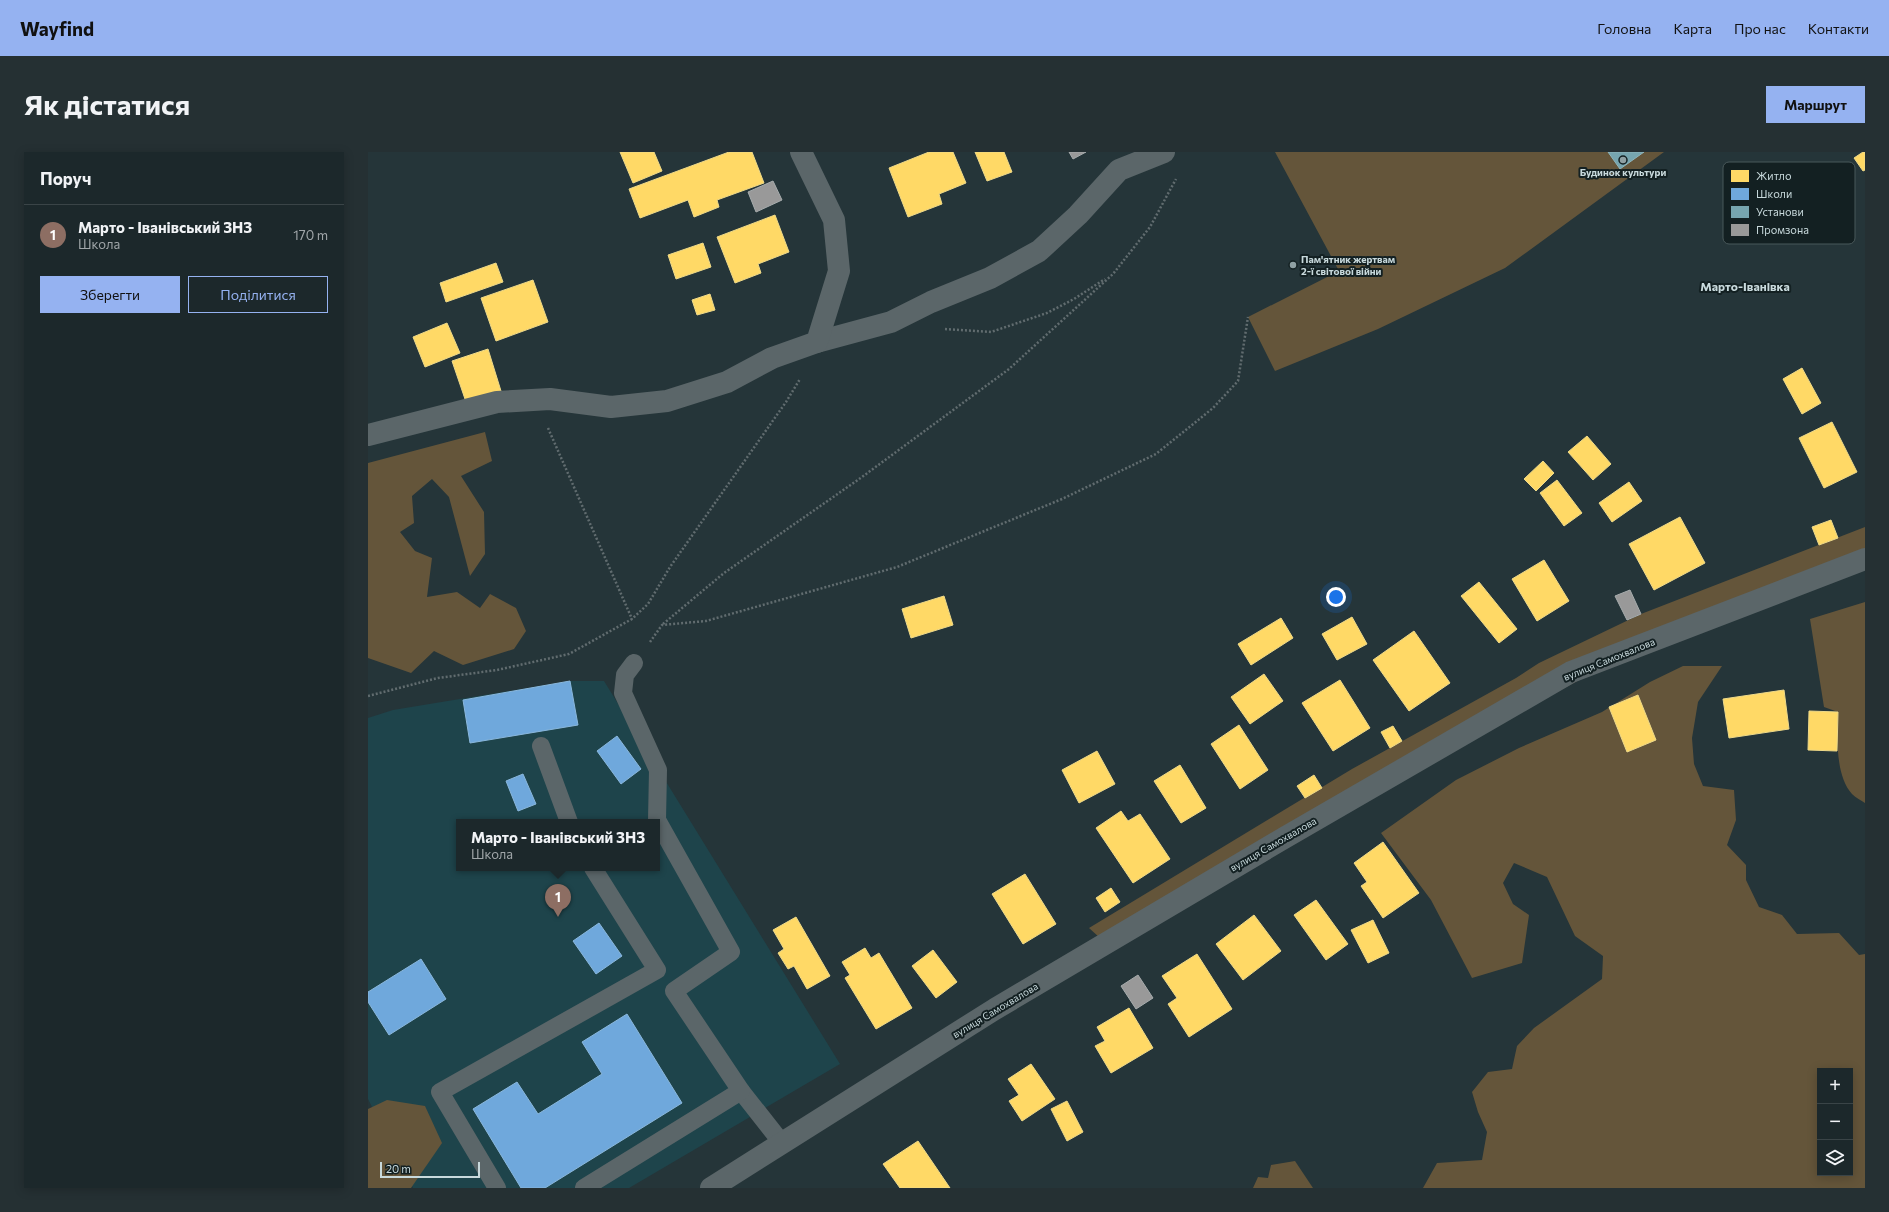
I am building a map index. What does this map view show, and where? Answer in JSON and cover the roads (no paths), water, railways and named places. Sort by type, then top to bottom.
[{"type":"street","points":[[800,152],[834,220],[839,271],[817,342]]},
{"type":"street","points":[[368,435],[497,402],[550,399],[611,407],[667,401],[727,382],[772,358],[817,342],[891,322],[931,302],[990,278],[1039,251],[1078,215],[1119,170],[1164,152]]},
{"type":"street","name":"вулиця Самохвалова","points":[[711,1188],[995,1009],[1284,838],[1571,672],[1865,559]]},
{"type":"lane","points":[[634,663],[625,675],[623,693],[658,770],[657,819]]},
{"type":"lane","points":[[541,746],[568,819]]},
{"type":"lane","points":[[660,825],[731,952],[674,991],[741,1091],[782,1143]]},
{"type":"lane","points":[[497,1188],[440,1092],[657,970],[595,871]]},
{"type":"lane","points":[[584,1188],[741,1091]]},
{"type":"place","name":"Будинок культури","points":[[1623,160]]},
{"type":"place","name":"Пам'ятник жертвам 2-ї світової війни","points":[[1293,265]]},
{"type":"place","name":"Марто - Іванівський ЗНЗ","points":[[558,917]]},
{"type":"district","name":"Марто-Іванівка","points":[[1745,287]]}]
